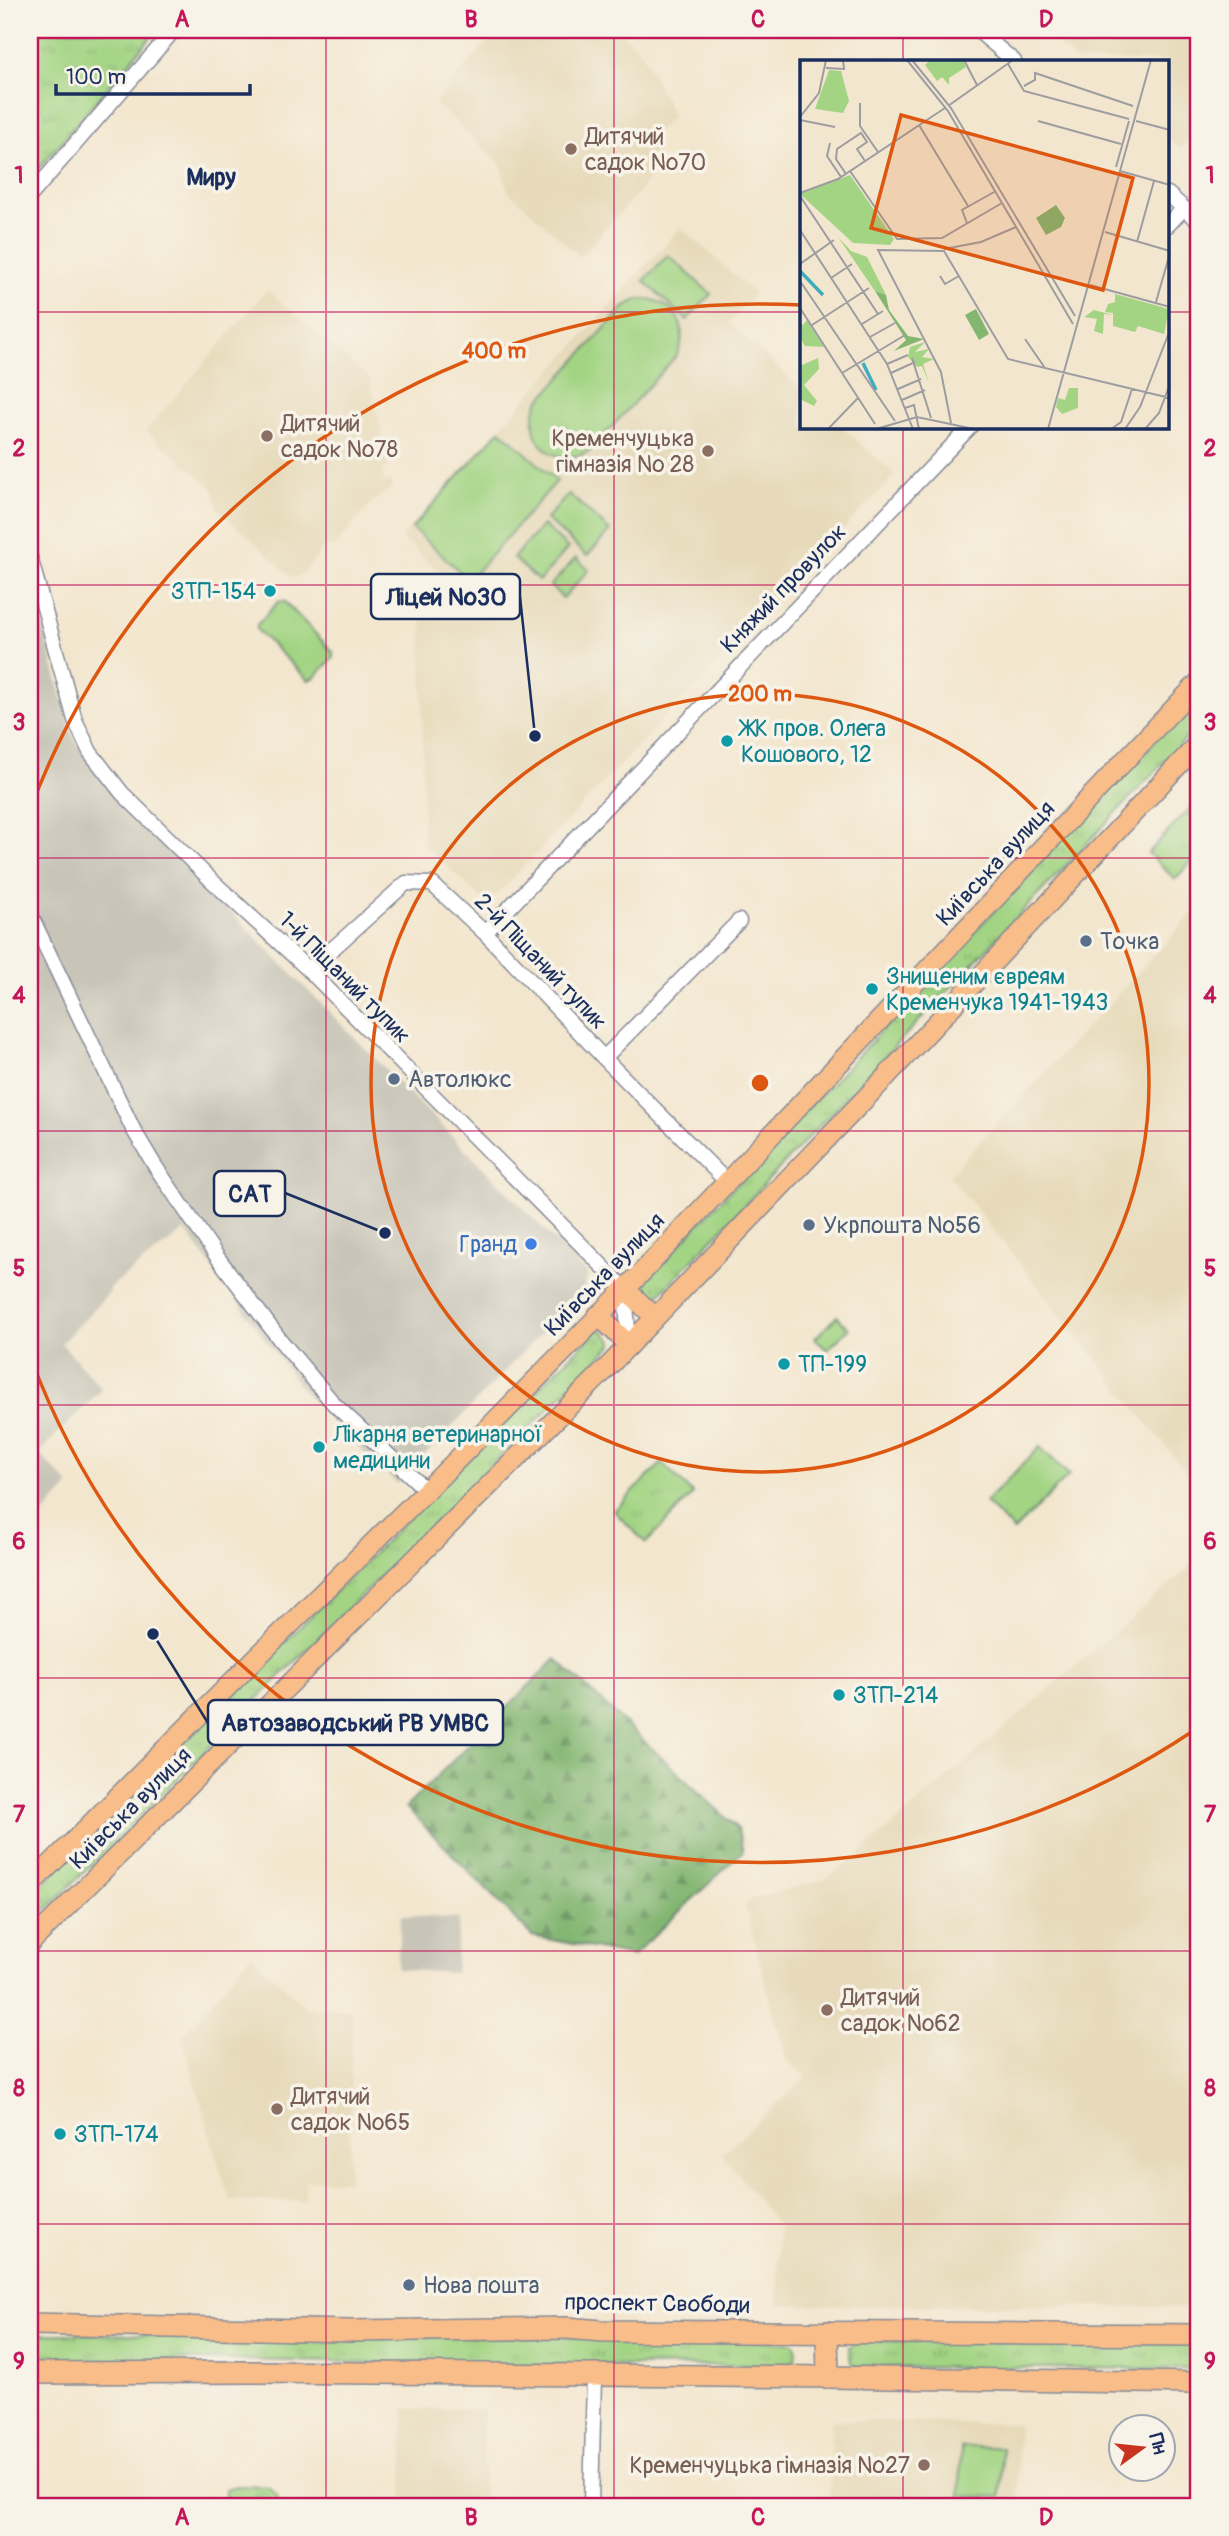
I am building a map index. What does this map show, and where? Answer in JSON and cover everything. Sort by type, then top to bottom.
[{"type":"highway","name":"проспект Свободи","points":[[30,2324],[350,2331],[566,2328],[602,2331],[1199,2335]]},
{"type":"highway","points":[[827,2332],[828,2377]]},
{"type":"highway","points":[[30,2374],[256,2372],[828,2377],[1199,2384]]},
{"type":"main road","name":"Київська вулиця","points":[[30,1885],[237,1676],[427,1491],[625,1289],[1199,682]]},
{"type":"main road","name":"Київська вулиця","points":[[30,1943],[520,1457],[872,1091],[1199,743]]},
{"type":"main road","points":[[625,1289],[654,1317]]},
{"type":"main road","points":[[598,1315],[629,1345]]},
{"type":"street","points":[[30,196],[174,30]]},
{"type":"street","points":[[977,30],[1013,60]]},
{"type":"street","points":[[1170,196],[1199,222]]},
{"type":"street","points":[[1170,223],[1184,208]]},
{"type":"street","name":"Княжий провулок","points":[[485,933],[968,429]]},
{"type":"street","name":"1-й Піщаний тупик","points":[[30,557],[75,720],[90,752],[122,793],[309,970],[625,1289]]},
{"type":"street","name":"2-й Піщаний тупик","points":[[309,970],[406,883],[432,884],[485,933],[727,1182]]},
{"type":"street","points":[[30,914],[133,1129],[218,1258],[281,1341],[334,1404],[427,1491]]},
{"type":"street","points":[[604,1058],[739,921]]},
{"type":"street","points":[[625,1289],[629,1345]]},
{"type":"street","points":[[592,2506],[594,2376]]},
{"type":"shaded area","name":"Дитячий садок №70","points":[[497,30],[618,30],[642,52],[673,116],[654,135],[660,168],[580,257],[508,191],[500,163],[435,103]]},
{"type":"shaded area","points":[[1040,30],[1199,30],[1199,127],[1181,149],[1170,140],[1170,60],[1076,60]]},
{"type":"shaded area","points":[[681,227],[755,294],[729,323],[800,388],[800,429],[844,429],[895,475],[488,904],[423,844],[422,610],[447,578],[401,538]]},
{"type":"shaded area","name":"Дитячий садок №78","points":[[267,290],[370,379],[383,441],[376,443],[379,455],[385,454],[388,468],[382,470],[385,482],[391,481],[392,488],[372,502],[335,546],[325,547],[301,575],[293,578],[218,509],[213,488],[146,431]]},
{"type":"shaded area","points":[[30,579],[72,734],[105,785],[588,1274],[585,1287],[397,1484],[345,1435],[302,1389],[185,1230],[109,1288],[110,1292],[61,1343],[102,1389],[38,1453],[70,1485],[30,1529]]},
{"type":"shaded area","points":[[1199,907],[1199,1488],[949,1175]]},
{"type":"shaded area","points":[[1199,1559],[1199,2307],[778,2305],[778,2226],[722,2154],[807,2077],[787,2061],[745,1907],[751,1899],[826,1879],[857,1856]]},
{"type":"shaded area","points":[[401,1915],[459,1919],[455,1973],[397,1969]]},
{"type":"shaded area","name":"Дитячий садок №65","points":[[251,1955],[306,2008],[352,2010],[349,2181],[306,2180],[305,2201],[231,2201],[182,2037]]},
{"type":"shaded area","points":[[404,2409],[483,2409],[483,2506],[403,2506]]},
{"type":"shaded area","name":"Кременчуцька гімназія №27","points":[[831,2420],[1018,2424],[1018,2506],[830,2506]]},
{"type":"shaded area","points":[[736,2497],[828,2497],[828,2506],[736,2506]]},
{"type":"green space","points":[[30,30],[157,30],[30,179]]},
{"type":"green space","points":[[668,255],[711,294],[687,320],[644,281]]},
{"type":"green space","points":[[649,299],[667,307],[678,320],[682,336],[677,355],[590,451],[564,457],[553,454],[544,448],[534,428],[538,402],[625,306],[637,300]]},
{"type":"green space","points":[[500,430],[557,481],[469,580],[412,528]]},
{"type":"green space","points":[[569,494],[610,531],[587,556],[546,519]]},
{"type":"green space","points":[[543,525],[568,548],[539,581],[513,558]]},
{"type":"green space","points":[[576,558],[589,570],[563,598],[550,586]]},
{"type":"green space","points":[[284,601],[333,652],[333,658],[314,678],[308,680],[257,630],[257,625],[278,602]]},
{"type":"green space","points":[[1199,694],[1199,725],[661,1293],[655,1295],[648,1292],[645,1281]]},
{"type":"green space","points":[[1199,799],[1199,854],[1175,879],[1148,853]]},
{"type":"green space","points":[[837,1316],[849,1329],[827,1350],[815,1338]]},
{"type":"green space","points":[[601,1329],[613,1342],[611,1346],[30,1926],[30,1897],[597,1330]]},
{"type":"green space","points":[[1040,1447],[1069,1475],[1014,1531],[985,1502]]},
{"type":"green space","points":[[662,1463],[693,1494],[646,1543],[614,1511]]},
{"type":"green space","points":[[556,1659],[738,1829],[743,1851],[633,1956],[532,1936],[406,1807]]},
{"type":"green space","points":[[32,2334],[566,2337],[793,2342],[797,2350],[794,2362],[787,2365],[565,2366],[235,2360],[37,2360],[30,2356]]},
{"type":"green space","points":[[856,2341],[1199,2343],[1199,2369],[858,2367],[851,2363],[849,2347]]},
{"type":"green space","points":[[961,2447],[1002,2447],[1001,2497],[960,2496]]},
{"type":"green space","points":[[236,2486],[268,2487],[277,2495],[279,2506],[224,2506],[225,2489]]},
{"type":"place","name":"Дитячий садок №70","points":[[571,149]]},
{"type":"place","name":"Дитячий садок №78","points":[[267,436]]},
{"type":"place","name":"Кременчуцька гімназія № 28","points":[[708,451]]},
{"type":"place","name":"ЗТП-154","points":[[270,591]]},
{"type":"place","name":"Ліцей №30","points":[[535,736]]},
{"type":"place","name":"ЖК пров. Олега Кошового, 12","points":[[727,741]]},
{"type":"place","name":"Точка","points":[[1086,941]]},
{"type":"place","name":"Знищеним євреям Кременчука 1941-1943","points":[[872,989]]},
{"type":"place","name":"Автолюкс","points":[[394,1079]]},
{"type":"place","name":"Укрпошта №56","points":[[809,1225]]},
{"type":"place","name":"САТ","points":[[385,1233]]},
{"type":"place","name":"Гранд","points":[[531,1244]]},
{"type":"place","name":"ТП-199","points":[[784,1364]]},
{"type":"place","name":"Лікарня ветеринарної медицини","points":[[319,1447]]},
{"type":"place","name":"Автозаводський РВ УМВС","points":[[153,1634]]},
{"type":"place","name":"ЗТП-214","points":[[839,1695]]},
{"type":"place","name":"Дитячий садок №62","points":[[827,2010]]},
{"type":"place","name":"Дитячий садок №65","points":[[277,2109]]},
{"type":"place","name":"ЗТП-174","points":[[60,2134]]},
{"type":"place","name":"Нова пошта","points":[[409,2285]]},
{"type":"place","name":"Кременчуцька гімназія №27","points":[[924,2465]]},
{"type":"district","name":"Миру","points":[[211,177]]}]
